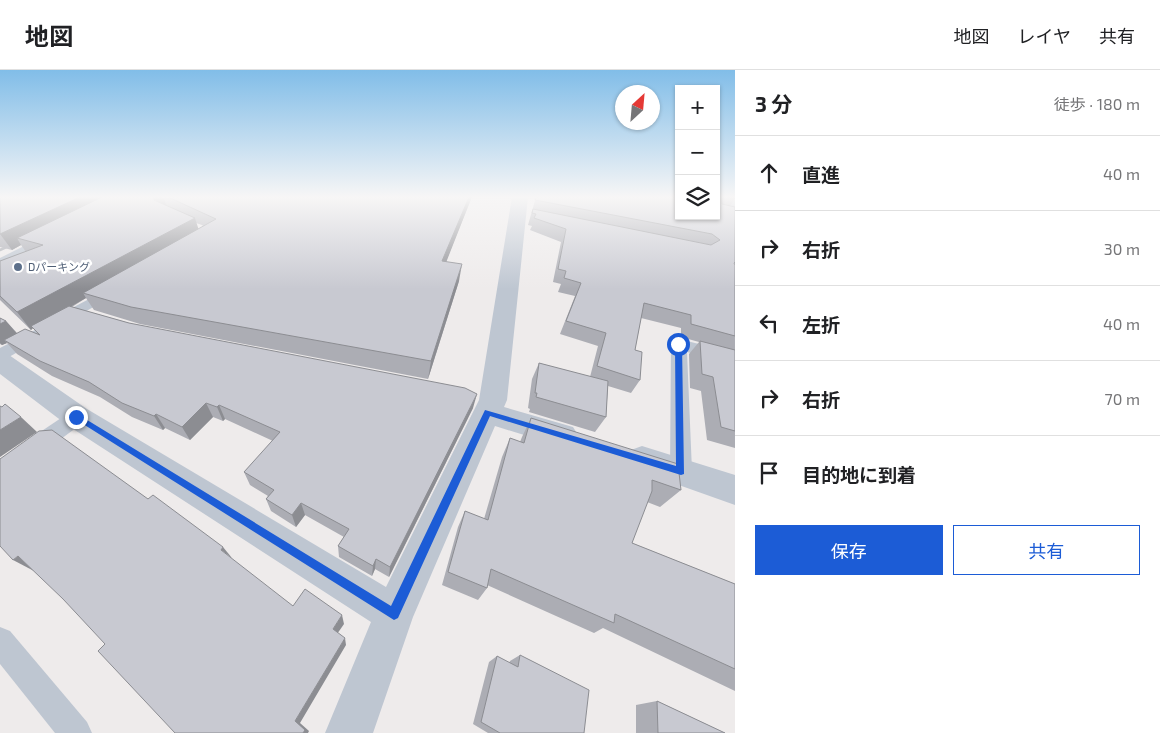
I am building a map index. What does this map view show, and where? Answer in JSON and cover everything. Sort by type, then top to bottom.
[{"type":"street","points":[[349,733],[394,614],[485,403],[518,228]]},
{"type":"street","points":[[0,361],[76,417],[394,614]]},
{"type":"street","points":[[485,403],[603,447],[735,490]]},
{"type":"lane","points":[[0,263],[60,232]]},
{"type":"lane","points":[[0,356],[118,287]]},
{"type":"lane","points":[[75,312],[93,317]]},
{"type":"lane","points":[[681,471],[678,344],[735,359]]},
{"type":"lane","points":[[0,471],[76,417]]},
{"type":"lane","points":[[0,641],[76,733]]},
{"type":"building","points":[[0,228],[13,228],[0,234]]},
{"type":"building","points":[[38,228],[176,228],[17,312],[0,296],[0,261],[43,245],[17,238]]},
{"type":"building","points":[[200,228],[456,228],[442,261],[462,264],[431,361],[131,307],[83,293]]},
{"type":"building","points":[[563,228],[627,228],[711,245],[720,240],[712,234],[680,228],[735,228],[735,336],[691,324],[691,315],[644,303],[635,350],[642,352],[640,380],[597,366],[606,333],[566,321],[581,283],[564,278],[566,271],[558,269],[566,229]]},
{"type":"building","points":[[69,306],[129,323],[465,388],[477,394],[390,567],[376,559],[373,566],[338,546],[349,529],[301,503],[292,515],[266,499],[274,490],[244,472],[280,432],[219,405],[217,407],[206,403],[182,427],[156,414],[154,416],[122,403],[89,382],[40,361],[4,340],[25,329],[40,335],[31,326]]},
{"type":"building","points":[[0,318],[6,321],[0,324]]},
{"type":"building","points":[[700,341],[735,350],[735,431],[721,427],[713,377],[702,374]]},
{"type":"building","points":[[539,363],[608,381],[606,417],[536,397]]},
{"type":"building","points":[[5,404],[21,417],[0,430],[0,406],[2,407]]},
{"type":"building","points":[[531,418],[678,464],[681,490],[652,480],[652,491],[632,543],[735,584],[735,669],[615,614],[614,623],[491,569],[487,588],[448,572],[465,511],[488,520],[510,438],[524,443]]},
{"type":"building","points":[[52,430],[148,499],[153,495],[223,547],[221,550],[293,606],[305,589],[342,615],[333,629],[345,638],[295,721],[305,730],[303,733],[175,733],[98,651],[105,644],[63,599],[18,556],[13,560],[0,546],[0,459],[39,431]]},
{"type":"building","points":[[520,655],[589,690],[584,733],[500,733],[481,722],[497,656],[518,667]]},
{"type":"building","points":[[657,701],[725,733],[658,733]]},
{"type":"railway","points":[[0,250],[17,242]]},
{"type":"place","name":"Dパーキング","points":[[18,267]]},
{"type":"route","points":[[76,417],[394,614],[488,412],[681,471],[678,344]]}]
